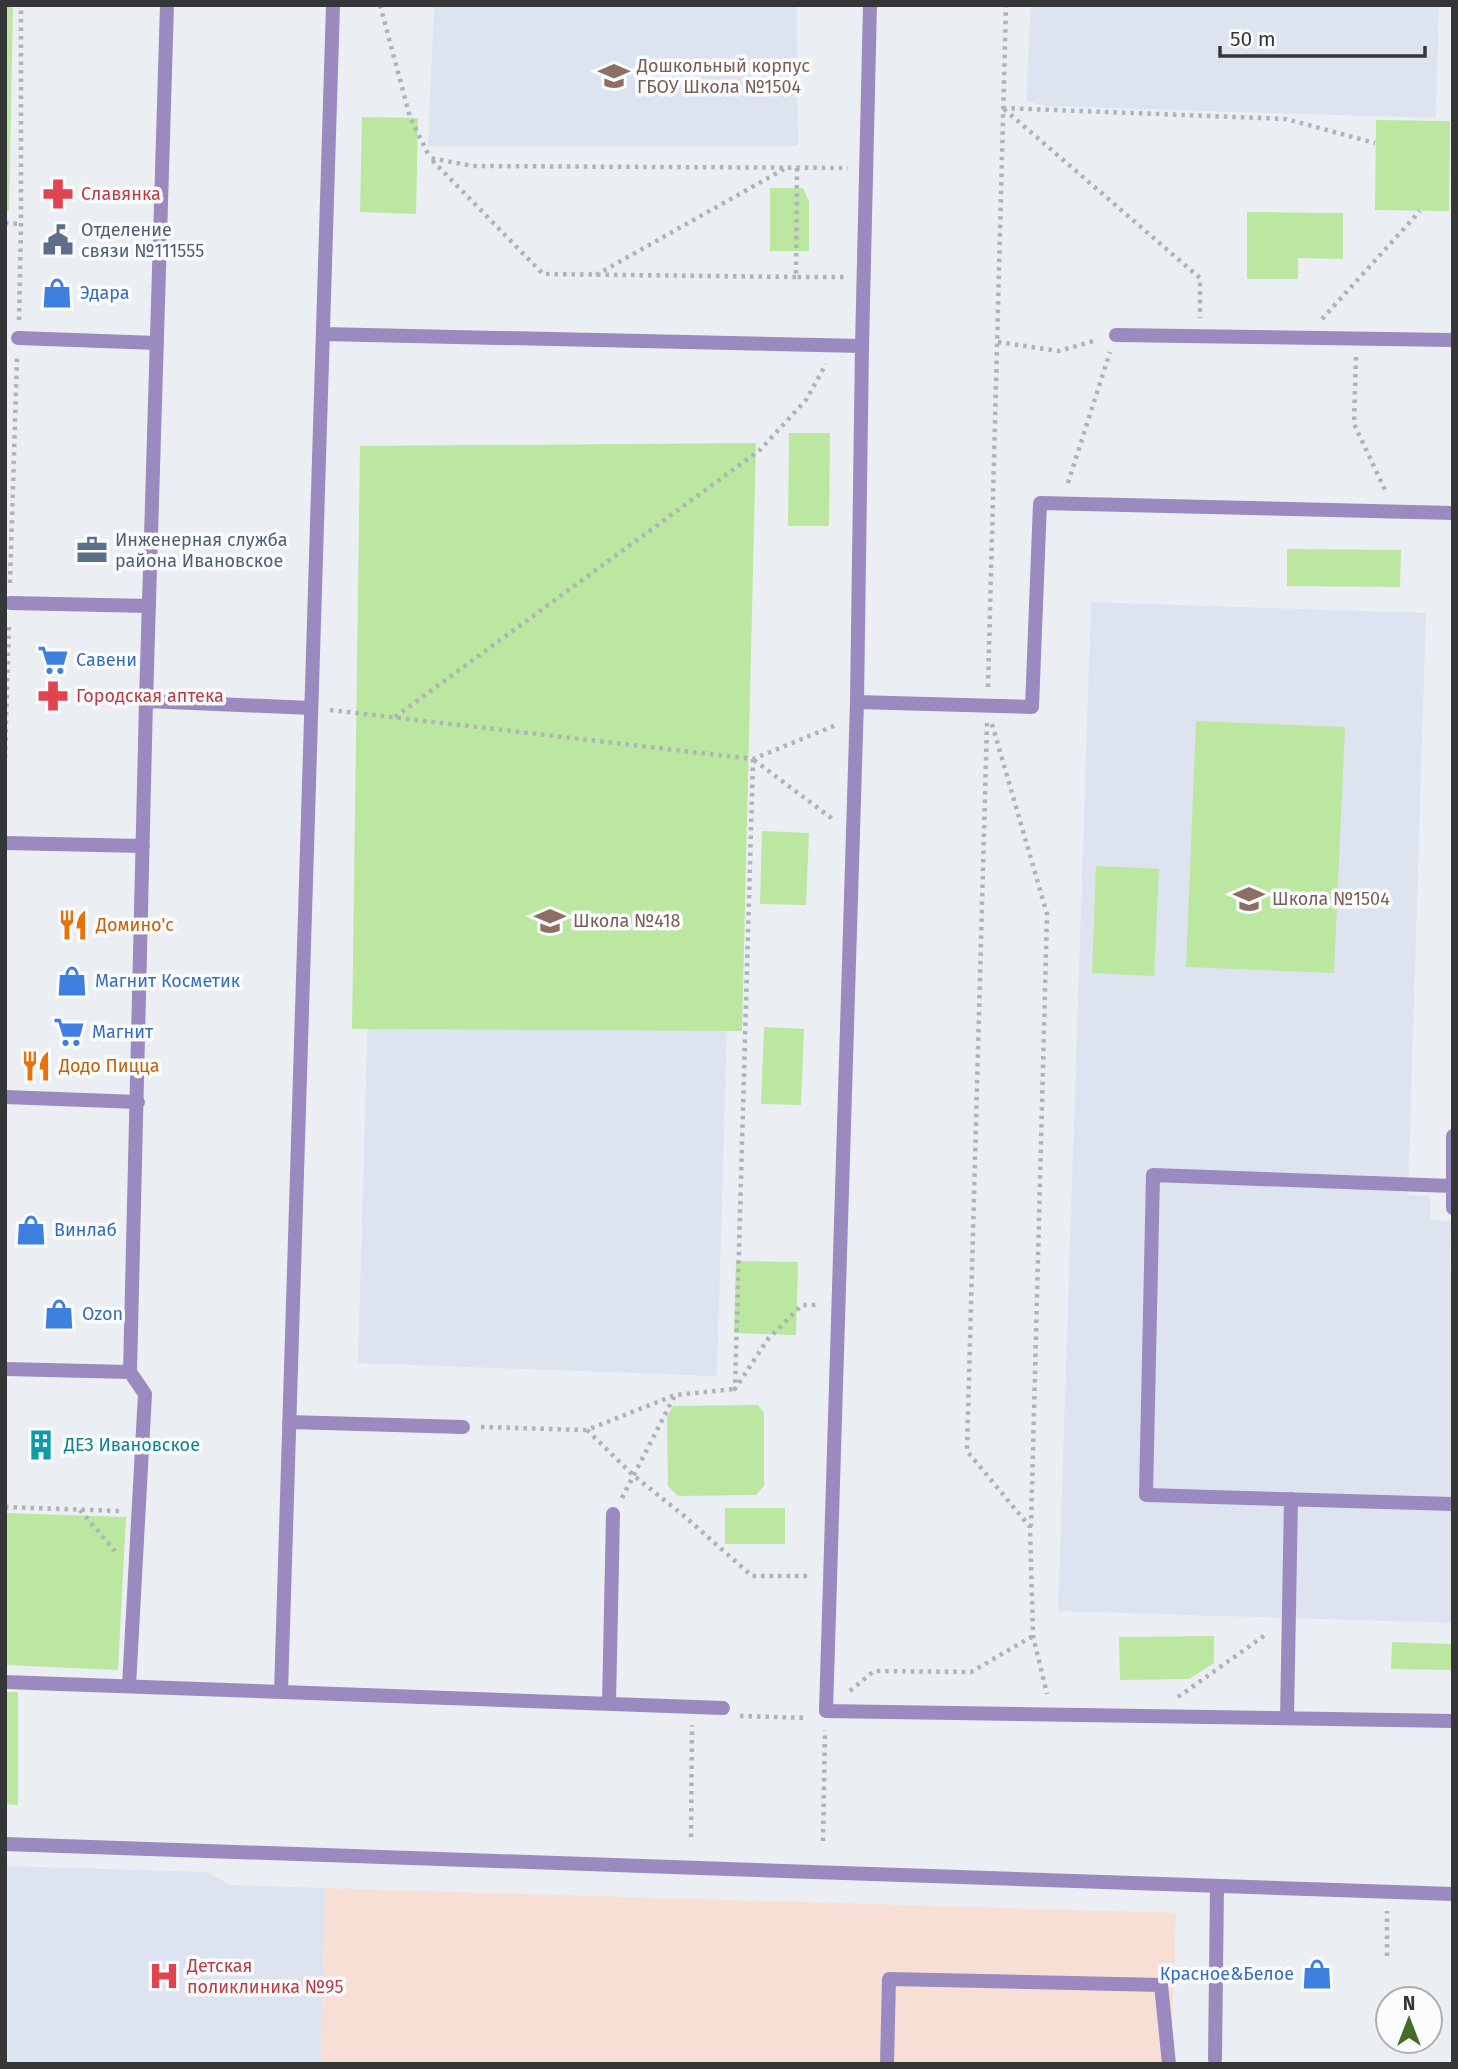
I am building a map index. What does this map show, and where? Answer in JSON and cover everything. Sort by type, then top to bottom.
[{"type":"street","points":[[129,1686],[145,1394],[130,1372],[146,701],[167,5]]},
{"type":"street","points":[[281,1692],[333,5]]},
{"type":"street","points":[[870,5],[857,710],[826,1712],[1453,1721]]},
{"type":"street","points":[[323,334],[862,346]]},
{"type":"street","points":[[1116,335],[1453,340]]},
{"type":"street","points":[[18,338],[157,343]]},
{"type":"street","points":[[857,710],[1031,707],[1040,503],[1453,513]]},
{"type":"street","points":[[10,603],[149,606]]},
{"type":"street","points":[[146,701],[311,708]]},
{"type":"street","points":[[5,843],[143,846]]},
{"type":"street","points":[[5,1097],[138,1102]]},
{"type":"street","points":[[1453,1136],[1453,1208]]},
{"type":"street","points":[[1452,1186],[1153,1175],[1146,1494],[1453,1504]]},
{"type":"street","points":[[5,1369],[130,1372]]},
{"type":"street","points":[[289,1422],[463,1427]]},
{"type":"street","points":[[1287,1718],[1291,1499]]},
{"type":"street","points":[[609,1704],[613,1514]]},
{"type":"street","points":[[5,1682],[723,1708]]},
{"type":"street","points":[[5,1844],[1453,1894]]},
{"type":"street","points":[[1214,2059],[1217,1886]]},
{"type":"street","points":[[887,2064],[889,1979],[1161,1985],[1170,2064]]},
{"type":"path","points":[[5,758],[21,224],[21,5]]},
{"type":"path","points":[[380,5],[410,117],[430,158],[543,274],[863,278]]},
{"type":"path","points":[[1006,5],[967,1451],[1030,1527]]},
{"type":"path","points":[[1003,108],[1286,119],[1376,143]]},
{"type":"path","points":[[1003,108],[1200,278],[1200,337]]},
{"type":"path","points":[[430,158],[473,166],[866,169]]},
{"type":"path","points":[[595,275],[786,168]]},
{"type":"path","points":[[796,277],[797,168]]},
{"type":"path","points":[[1305,338],[1420,211]]},
{"type":"path","points":[[5,223],[21,224]]},
{"type":"path","points":[[998,342],[1059,351],[1116,335]]},
{"type":"path","points":[[1062,503],[1116,335]]},
{"type":"path","points":[[1357,338],[1354,424],[1395,512]]},
{"type":"path","points":[[395,717],[760,450],[806,400],[837,345]]},
{"type":"path","points":[[5,440],[15,440]]},
{"type":"path","points":[[987,706],[1047,914],[1030,1527],[1032,1636],[1052,1715]]},
{"type":"path","points":[[311,708],[753,760],[853,835]]},
{"type":"path","points":[[753,760],[857,710]]},
{"type":"path","points":[[735,1389],[753,760]]},
{"type":"path","points":[[735,1389],[768,1339],[802,1305],[838,1306]]},
{"type":"path","points":[[463,1427],[587,1430],[675,1395],[735,1389]]},
{"type":"path","points":[[613,1514],[675,1395]]},
{"type":"path","points":[[587,1430],[634,1475],[752,1576],[830,1576]]},
{"type":"path","points":[[5,1507],[138,1511]]},
{"type":"path","points":[[79,1509],[135,1575]]},
{"type":"path","points":[[1150,1716],[1289,1619]]},
{"type":"path","points":[[823,1842],[826,1712],[874,1671],[971,1672],[1032,1636]]},
{"type":"path","points":[[691,1837],[692,1706]]},
{"type":"path","points":[[1387,1909],[1387,1956]]},
{"type":"shaded area","name":"Дошкольный корпус ГБОУ Школа №1504","points":[[434,5],[797,5],[798,146],[428,146]]},
{"type":"shaded area","points":[[1031,5],[1439,5],[1436,118],[1045,106],[1026,101]]},
{"type":"shaded area","name":"Школа №418","points":[[743,469],[717,1376],[358,1363],[383,479]]},
{"type":"shaded area","name":"Школа №1504","points":[[1091,602],[1426,613],[1408,1195],[1430,1196],[1430,1220],[1451,1221],[1453,1623],[1058,1611]]},
{"type":"shaded area","name":"Детская поликлиника №95","points":[[5,1866],[207,1872],[231,1885],[325,1888],[321,2064],[5,2064]]},
{"type":"shaded area","points":[[325,1888],[1176,1913],[1171,2064],[321,2064]]},
{"type":"green space","points":[[5,5],[13,5],[9,211],[5,211]]},
{"type":"green space","points":[[362,117],[418,118],[416,214],[360,212]]},
{"type":"green space","points":[[1376,120],[1450,121],[1449,211],[1375,210]]},
{"type":"green space","points":[[770,188],[803,188],[809,201],[809,251],[770,251]]},
{"type":"green space","points":[[1247,212],[1343,213],[1343,259],[1298,258],[1298,279],[1247,279]]},
{"type":"green space","points":[[789,433],[830,433],[829,526],[788,526]]},
{"type":"green space","name":"Школа №418","points":[[756,443],[742,1031],[352,1029],[360,446]]},
{"type":"green space","points":[[1287,549],[1401,550],[1400,587],[1287,586]]},
{"type":"green space","points":[[1196,721],[1345,727],[1334,973],[1186,967]]},
{"type":"green space","points":[[762,831],[809,833],[806,905],[760,904]]},
{"type":"green space","points":[[1096,866],[1159,869],[1154,976],[1092,973]]},
{"type":"green space","points":[[764,1027],[804,1029],[801,1105],[761,1104]]},
{"type":"green space","points":[[736,1261],[798,1262],[796,1335],[734,1333]]},
{"type":"green space","points":[[758,1405],[764,1413],[764,1486],[756,1495],[678,1496],[668,1486],[667,1417],[673,1406]]},
{"type":"green space","points":[[725,1508],[785,1508],[785,1544],[725,1544]]},
{"type":"green space","points":[[5,1513],[126,1517],[118,1670],[5,1665]]},
{"type":"green space","points":[[1214,1636],[1214,1663],[1189,1679],[1120,1680],[1119,1637]]},
{"type":"green space","points":[[1392,1642],[1453,1644],[1453,1670],[1391,1669]]},
{"type":"green space","points":[[5,1692],[18,1692],[18,1805],[5,1804]]},
{"type":"place","name":"Дошкольный корпус ГБОУ Школа №1504","points":[[614,76]]},
{"type":"place","name":"Славянка","points":[[58,194]]},
{"type":"place","name":"Отделение связи №111555","points":[[58,240]]},
{"type":"place","name":"Эдара","points":[[57,293]]},
{"type":"place","name":"Инженерная служба района Ивановское","points":[[92,550]]},
{"type":"place","name":"Савени","points":[[53,660]]},
{"type":"place","name":"Городская аптека","points":[[53,696]]},
{"type":"place","name":"Школа №1504","points":[[1249,899]]},
{"type":"place","name":"Школа №418","points":[[550,921]]},
{"type":"place","name":"Домино'c","points":[[73,925]]},
{"type":"place","name":"Магнит Косметик","points":[[72,981]]},
{"type":"place","name":"Магнит","points":[[69,1032]]},
{"type":"place","name":"Додо Пицца","points":[[36,1066]]},
{"type":"place","name":"Винлаб","points":[[31,1230]]},
{"type":"place","name":"Ozon","points":[[59,1314]]},
{"type":"place","name":"ДЕЗ Ивановское","points":[[41,1445]]},
{"type":"place","name":"Красное&Белое","points":[[1317,1974]]},
{"type":"place","name":"Детская поликлиника №95","points":[[164,1976]]}]
